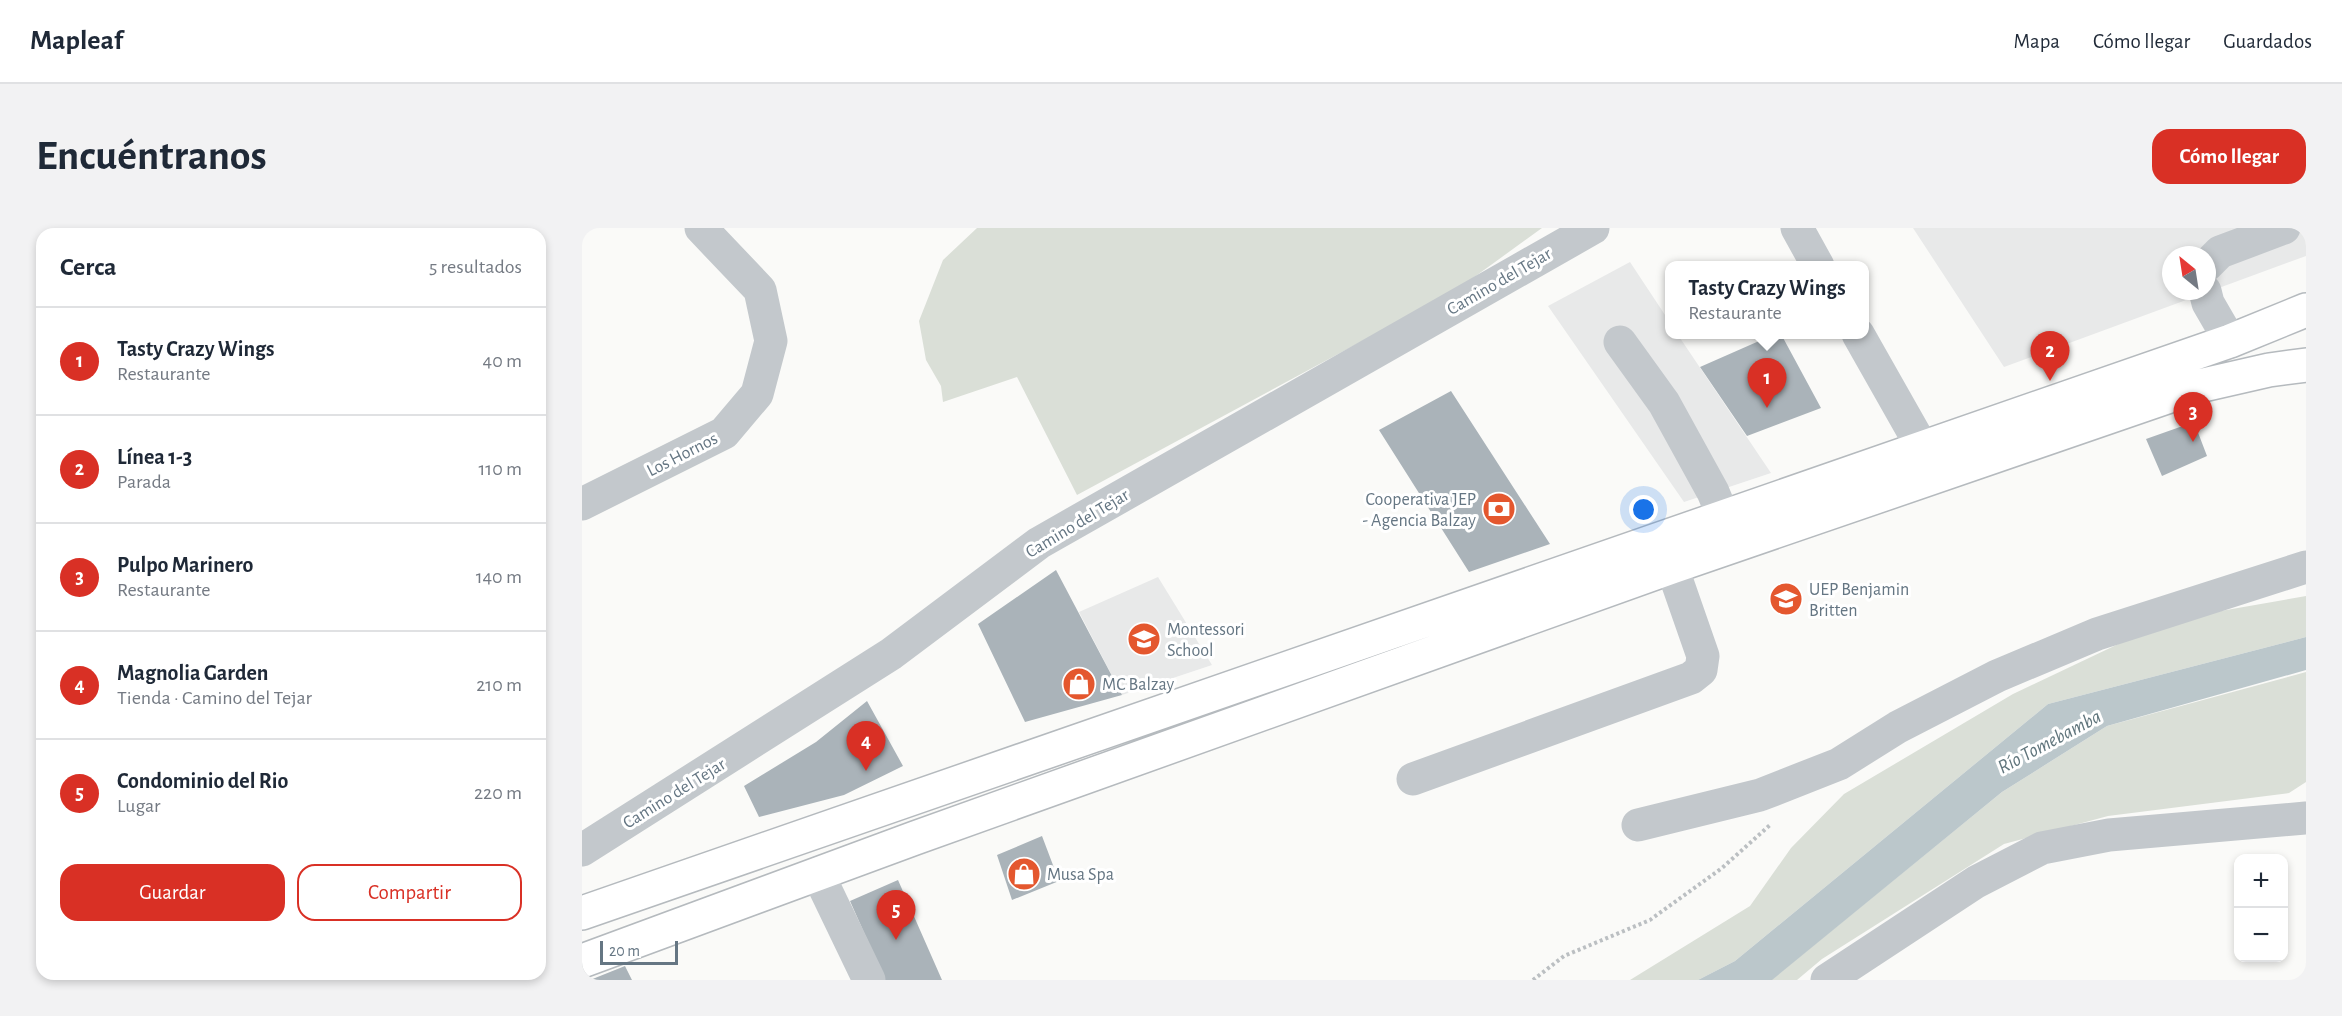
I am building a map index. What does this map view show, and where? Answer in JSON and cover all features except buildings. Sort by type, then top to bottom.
[{"type":"main road","points":[[582,913],[2229,341],[2306,310]]},
{"type":"main road","points":[[582,961],[1672,567],[2199,386],[2306,364]]},
{"type":"street","name":"Los Hornos","points":[[582,504],[724,433],[757,394],[771,341],[760,290],[700,228]]},
{"type":"street","name":"Camino del Tejar","points":[[582,850],[891,654],[1039,543],[1593,228]]},
{"type":"street","points":[[1797,228],[1815,261]]},
{"type":"street","points":[[2216,247],[2284,228]]},
{"type":"street","points":[[2207,300],[2229,341]]},
{"type":"street","points":[[1861,339],[1922,447]]},
{"type":"street","points":[[1620,342],[1664,403],[1713,492],[1723,516]]},
{"type":"street","points":[[1413,779],[1691,678],[1701,670],[1703,656],[1672,567]]},
{"type":"street","points":[[1638,825],[1760,795],[1839,764],[1898,727],[1997,676],[2097,634],[2306,567]]},
{"type":"street","points":[[1827,980],[1976,882],[2042,848],[2109,836],[2306,818]]},
{"type":"street","points":[[818,874],[868,980]]},
{"type":"path","points":[[1533,980],[1564,956],[1650,920],[1722,868],[1772,823]]},
{"type":"shaded area","points":[[977,228],[1542,228],[1455,291],[1077,495],[1017,377],[943,402],[941,386],[926,360],[919,321],[943,260]]},
{"type":"shaded area","points":[[1913,228],[2306,228],[2306,256],[2216,289],[2216,246],[2162,246],[2162,300],[2186,300],[2004,367]]},
{"type":"shaded area","points":[[1630,262],[1665,315],[1665,339],[1681,339],[1771,473],[1684,502],[1548,306]]},
{"type":"shaded area","name":"Montessori School","points":[[1158,577],[1212,665],[1122,695],[1079,612]]},
{"type":"shaded area","points":[[2306,596],[2306,637],[2048,704],[1735,961],[1698,980],[1630,980],[1750,906],[1791,848],[1844,794],[2013,694],[2169,620]]},
{"type":"shaded area","points":[[2306,672],[2306,782],[2289,793],[2108,816],[2004,844],[1822,959],[1797,980],[1771,980],[2002,792],[2107,726]]},
{"type":"water","name":"Río Tomebamba","points":[[2306,637],[2306,670],[2107,726],[2002,792],[1772,980],[1698,980],[1735,961],[2048,704]]},
{"type":"place","name":"Línea 1-3","points":[[2050,381]]},
{"type":"place","name":"Tasty Crazy Wings","points":[[1767,408]]},
{"type":"place","name":"Pulpo Marinero","points":[[2193,442]]},
{"type":"place","name":"Cooperativa JEP - Agencia Balzay","points":[[1499,509]]},
{"type":"place","name":"UEP Benjamin Britten","points":[[1786,599]]},
{"type":"place","name":"Montessori School","points":[[1144,639]]},
{"type":"place","name":"MC Balzay","points":[[1079,684]]},
{"type":"place","name":"Magnolia Garden","points":[[866,771]]},
{"type":"place","name":"Musa Spa","points":[[1024,874]]},
{"type":"place","name":"Condominio del Rio","points":[[896,940]]}]
